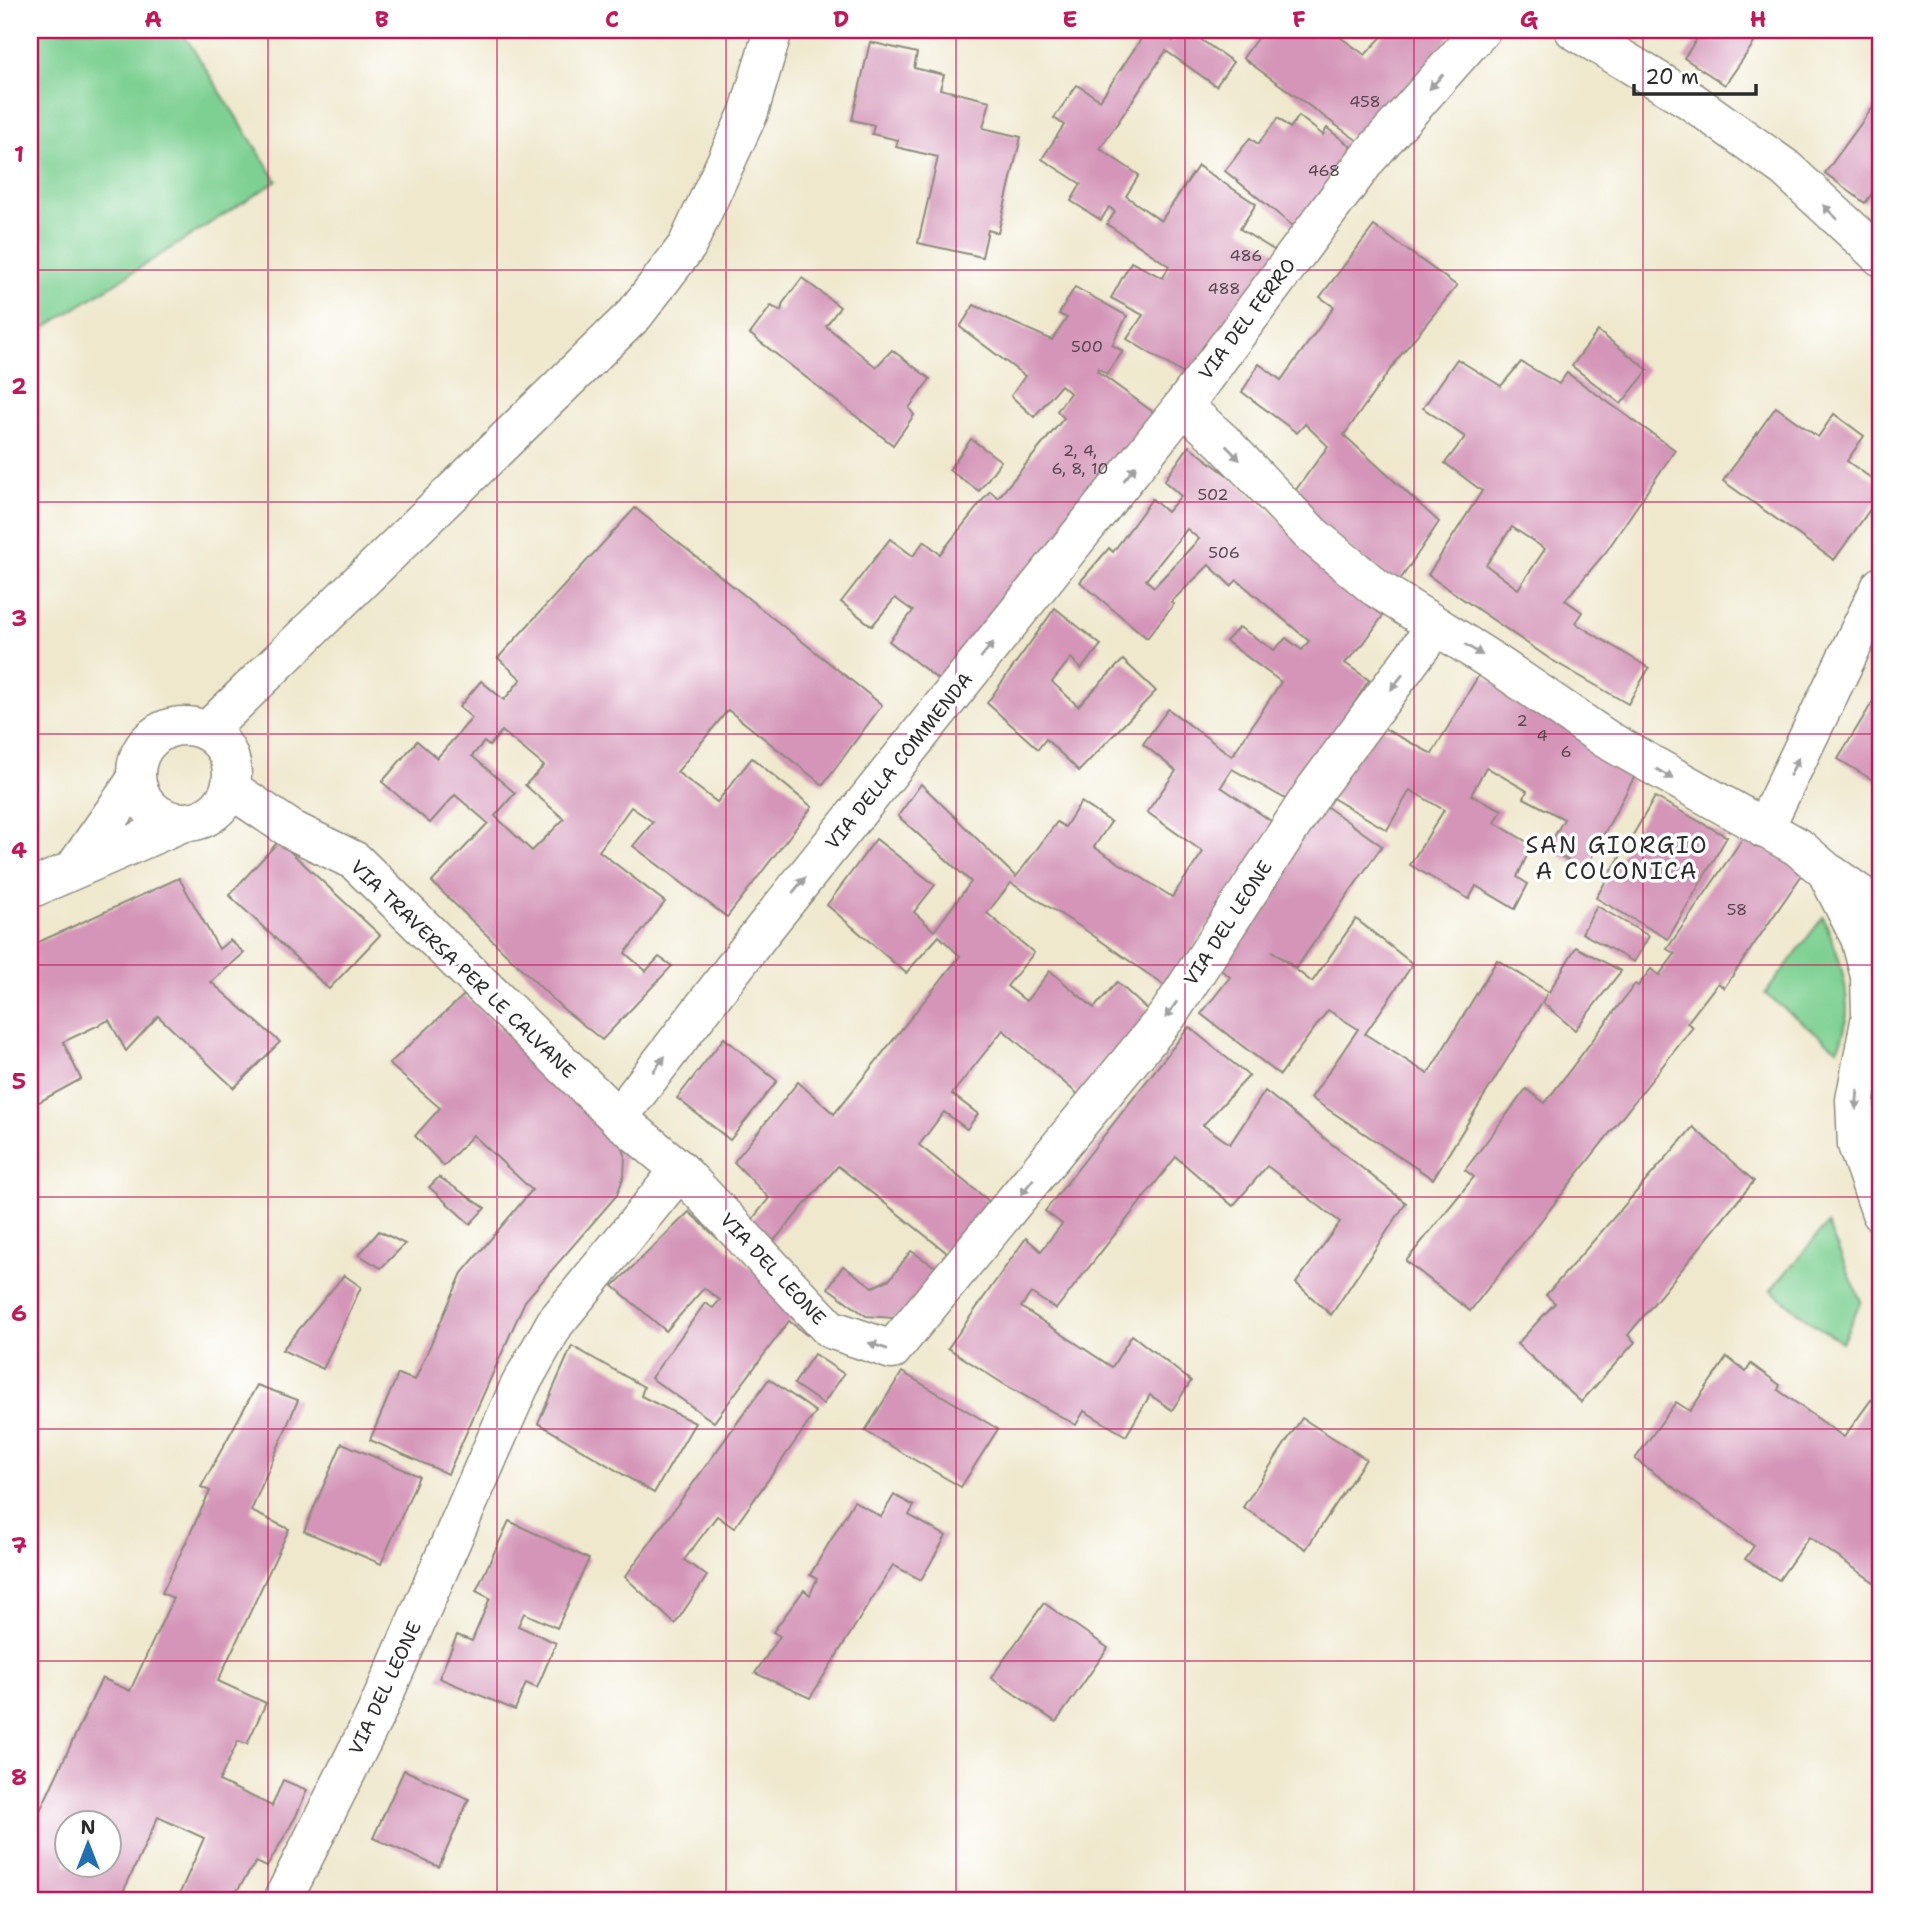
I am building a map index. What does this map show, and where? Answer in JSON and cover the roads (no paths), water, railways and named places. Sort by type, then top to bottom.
[{"type":"street","points":[[206,731],[635,314],[687,246],[749,112],[773,30]]},
{"type":"street","name":"VIA DEL FERRO","points":[[1183,406],[1367,159],[1481,30]]},
{"type":"street","points":[[1574,30],[1690,100],[1784,168],[1881,257]]},
{"type":"street","points":[[1183,406],[1222,441],[1311,534],[1375,587],[1606,739],[1798,847],[1826,871],[1881,909]]},
{"type":"street","name":"VIA DELLA COMMENDA","points":[[618,1118],[763,930],[1183,406]]},
{"type":"street","points":[[1764,829],[1881,586]]},
{"type":"street","name":"VIA DEL LEONE","points":[[282,1901],[376,1713],[519,1387],[555,1323],[680,1170],[830,1329],[892,1350],[1168,1015],[1316,788],[1436,626]]},
{"type":"street","points":[[30,889],[181,823],[198,821],[213,813],[231,789],[233,772],[229,756],[220,741],[206,731],[190,726],[175,727],[159,733],[140,756],[136,780],[74,869]]},
{"type":"street","points":[[136,780],[141,796],[152,810],[166,819],[181,823]]},
{"type":"street","name":"VIA TRAVERSA PER LE CALVANE","points":[[231,789],[292,830],[355,861],[618,1118],[680,1170]]},
{"type":"street","points":[[1826,871],[1860,938],[1870,976],[1871,1016],[1855,1100],[1857,1145],[1881,1213]]},
{"type":"district","name":"SAN GIORGIO A COLONICA","points":[[1617,858]]}]
